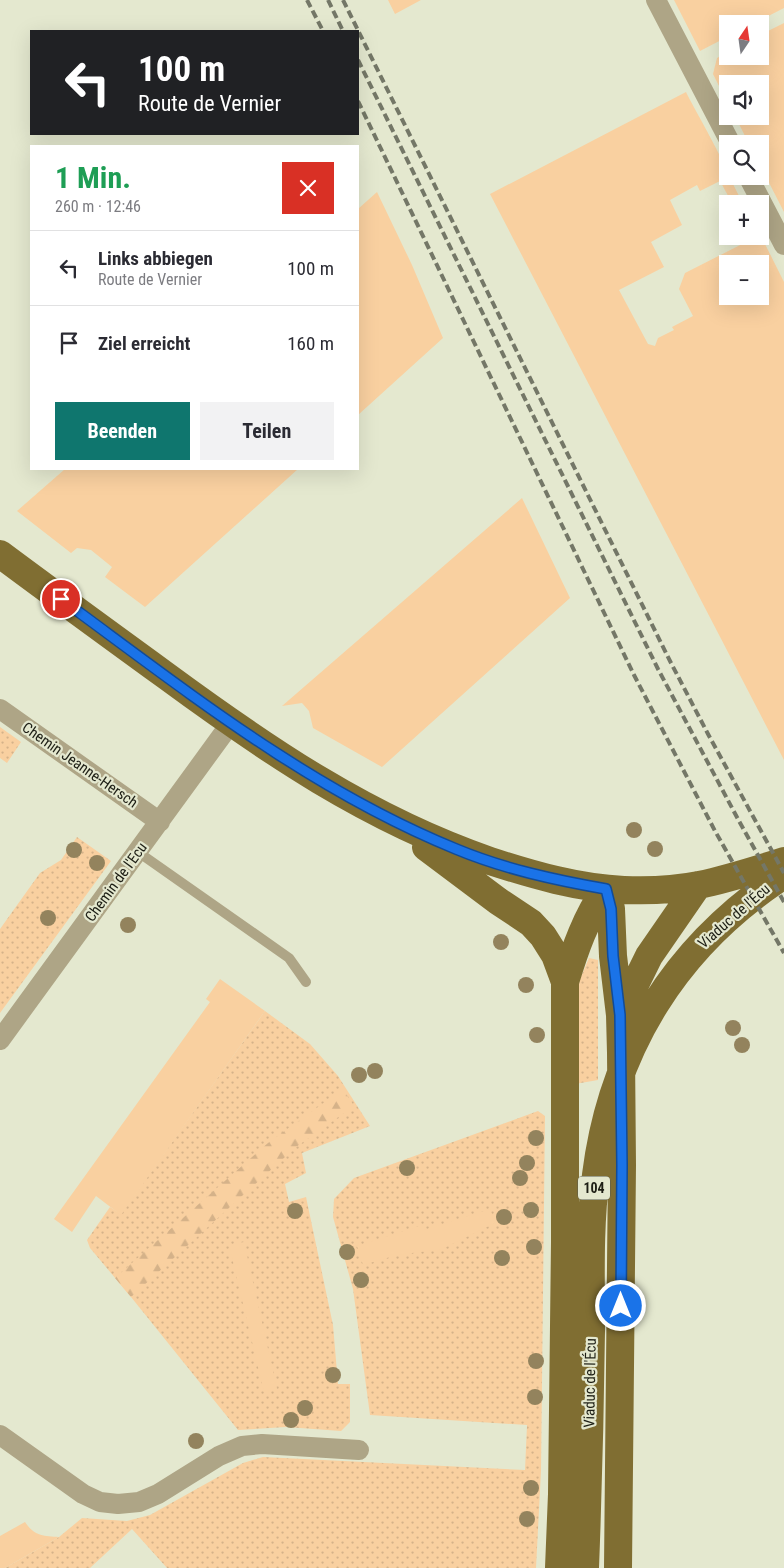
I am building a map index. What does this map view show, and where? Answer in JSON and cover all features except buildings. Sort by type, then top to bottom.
[{"type":"main road","points":[[0,554],[231,723],[282,758],[386,818],[457,850],[513,869],[547,878],[606,889],[668,889],[698,886],[784,861]]},
{"type":"main road","points":[[386,818],[498,901],[531,923],[543,936],[555,955],[566,982]]},
{"type":"main road","name":"Viaduc de l'Écu","points":[[585,1568],[592,1221],[598,1159],[608,1112],[621,1071],[635,1039],[652,1008],[670,982],[692,953],[716,928],[741,906],[784,875]]},
{"type":"main road","name":"104","points":[[620,1015],[649,956],[698,886]]},
{"type":"main road","name":"104","points":[[559,1568],[562,1494],[566,982],[574,952],[583,930],[594,907],[606,889]]},
{"type":"main road","name":"104","points":[[606,889],[611,909],[613,956],[620,1015],[622,1165],[618,1568]]},
{"type":"street","points":[[656,0],[726,135]]},
{"type":"street","points":[[753,185],[784,245]]},
{"type":"street","name":"Chemin Jeanne-Hersch","points":[[0,709],[160,822]]},
{"type":"street","name":"Chemin de l'Ecu","points":[[0,1040],[231,723]]},
{"type":"street","points":[[0,1435],[83,1494],[100,1502],[118,1504],[139,1502],[158,1494],[219,1456],[242,1446],[262,1444],[359,1450]]},
{"type":"lane","points":[[141,848],[289,958],[306,982]]},
{"type":"green space","points":[[388,0],[421,0],[395,14]]},
{"type":"green space","points":[[674,0],[784,0],[784,8],[769,16],[719,15],[719,41],[700,51]]},
{"type":"green space","points":[[784,23],[784,212],[769,183],[769,135],[744,135],[740,125],[769,125],[769,75],[719,75],[719,86],[713,74],[719,57],[719,65],[769,65],[769,30]]},
{"type":"green space","points":[[686,92],[719,155],[719,182],[700,191],[697,185],[670,200],[682,225],[651,242],[664,267],[619,290],[648,344],[655,346],[658,338],[674,330],[672,327],[693,316],[679,289],[685,273],[719,256],[719,305],[769,305],[769,255],[720,255],[740,245],[766,245],[784,282],[784,760],[490,194]]},
{"type":"green space","points":[[722,185],[734,185],[738,195],[728,195]]},
{"type":"green space","points":[[377,192],[412,265],[443,338],[359,414],[359,208]]},
{"type":"green space","points":[[64,470],[297,470],[145,607],[105,577],[112,567],[91,550],[77,548],[71,553],[17,511]]},
{"type":"green space","points":[[522,498],[570,598],[382,767],[313,728],[309,711],[302,703],[282,706]]},
{"type":"green space","points":[[0,727],[21,742],[7,763],[0,758]]},
{"type":"green space","points":[[77,837],[111,861],[0,1013],[0,929],[40,873],[61,860]]},
{"type":"green space","points":[[589,958],[598,960],[598,1080],[575,1084],[574,1007],[580,979]]},
{"type":"green space","points":[[220,979],[265,1011],[121,1215],[96,1196],[72,1232],[54,1219],[210,1002],[206,999]]},
{"type":"green space","points":[[265,1011],[310,1044],[338,1076],[370,1126],[302,1153],[306,1173],[285,1184],[289,1202],[306,1197],[333,1325],[338,1384],[350,1384],[350,1422],[341,1431],[286,1427],[238,1430],[90,1248],[87,1240],[110,1207],[121,1214]]},
{"type":"green space","points":[[343,1089],[354,1106],[296,1147],[131,1297],[115,1278],[268,1143]]},
{"type":"green space","points":[[538,1111],[545,1116],[541,1471],[536,1568],[167,1568],[132,1529],[90,1568],[5,1568],[59,1537],[82,1518],[127,1521],[150,1515],[243,1463],[263,1457],[525,1470],[527,1425],[370,1415],[353,1289],[333,1217],[334,1199],[354,1178]]},
{"type":"green space","points":[[490,1209],[495,1223],[442,1249],[397,1255],[363,1265],[357,1246],[422,1225],[424,1230]]},
{"type":"green space","points":[[244,1242],[277,1389],[264,1392],[229,1245]]},
{"type":"green space","points":[[25,1522],[36,1533],[44,1536],[59,1537],[5,1568],[0,1568],[0,1536]]},
{"type":"railway","points":[[307,0],[322,30]]},
{"type":"railway","points":[[328,0],[343,30]]},
{"type":"railway","points":[[343,0],[358,30]]},
{"type":"railway","points":[[359,32],[670,661],[784,873]]},
{"type":"railway","points":[[359,62],[658,669],[784,902]]},
{"type":"railway","points":[[359,103],[634,675],[715,831],[784,953]]},
{"type":"route","points":[[61,599],[282,758],[386,818],[457,850],[513,869],[547,878],[606,889],[611,909],[613,956],[620,1015],[621,1306]]}]
